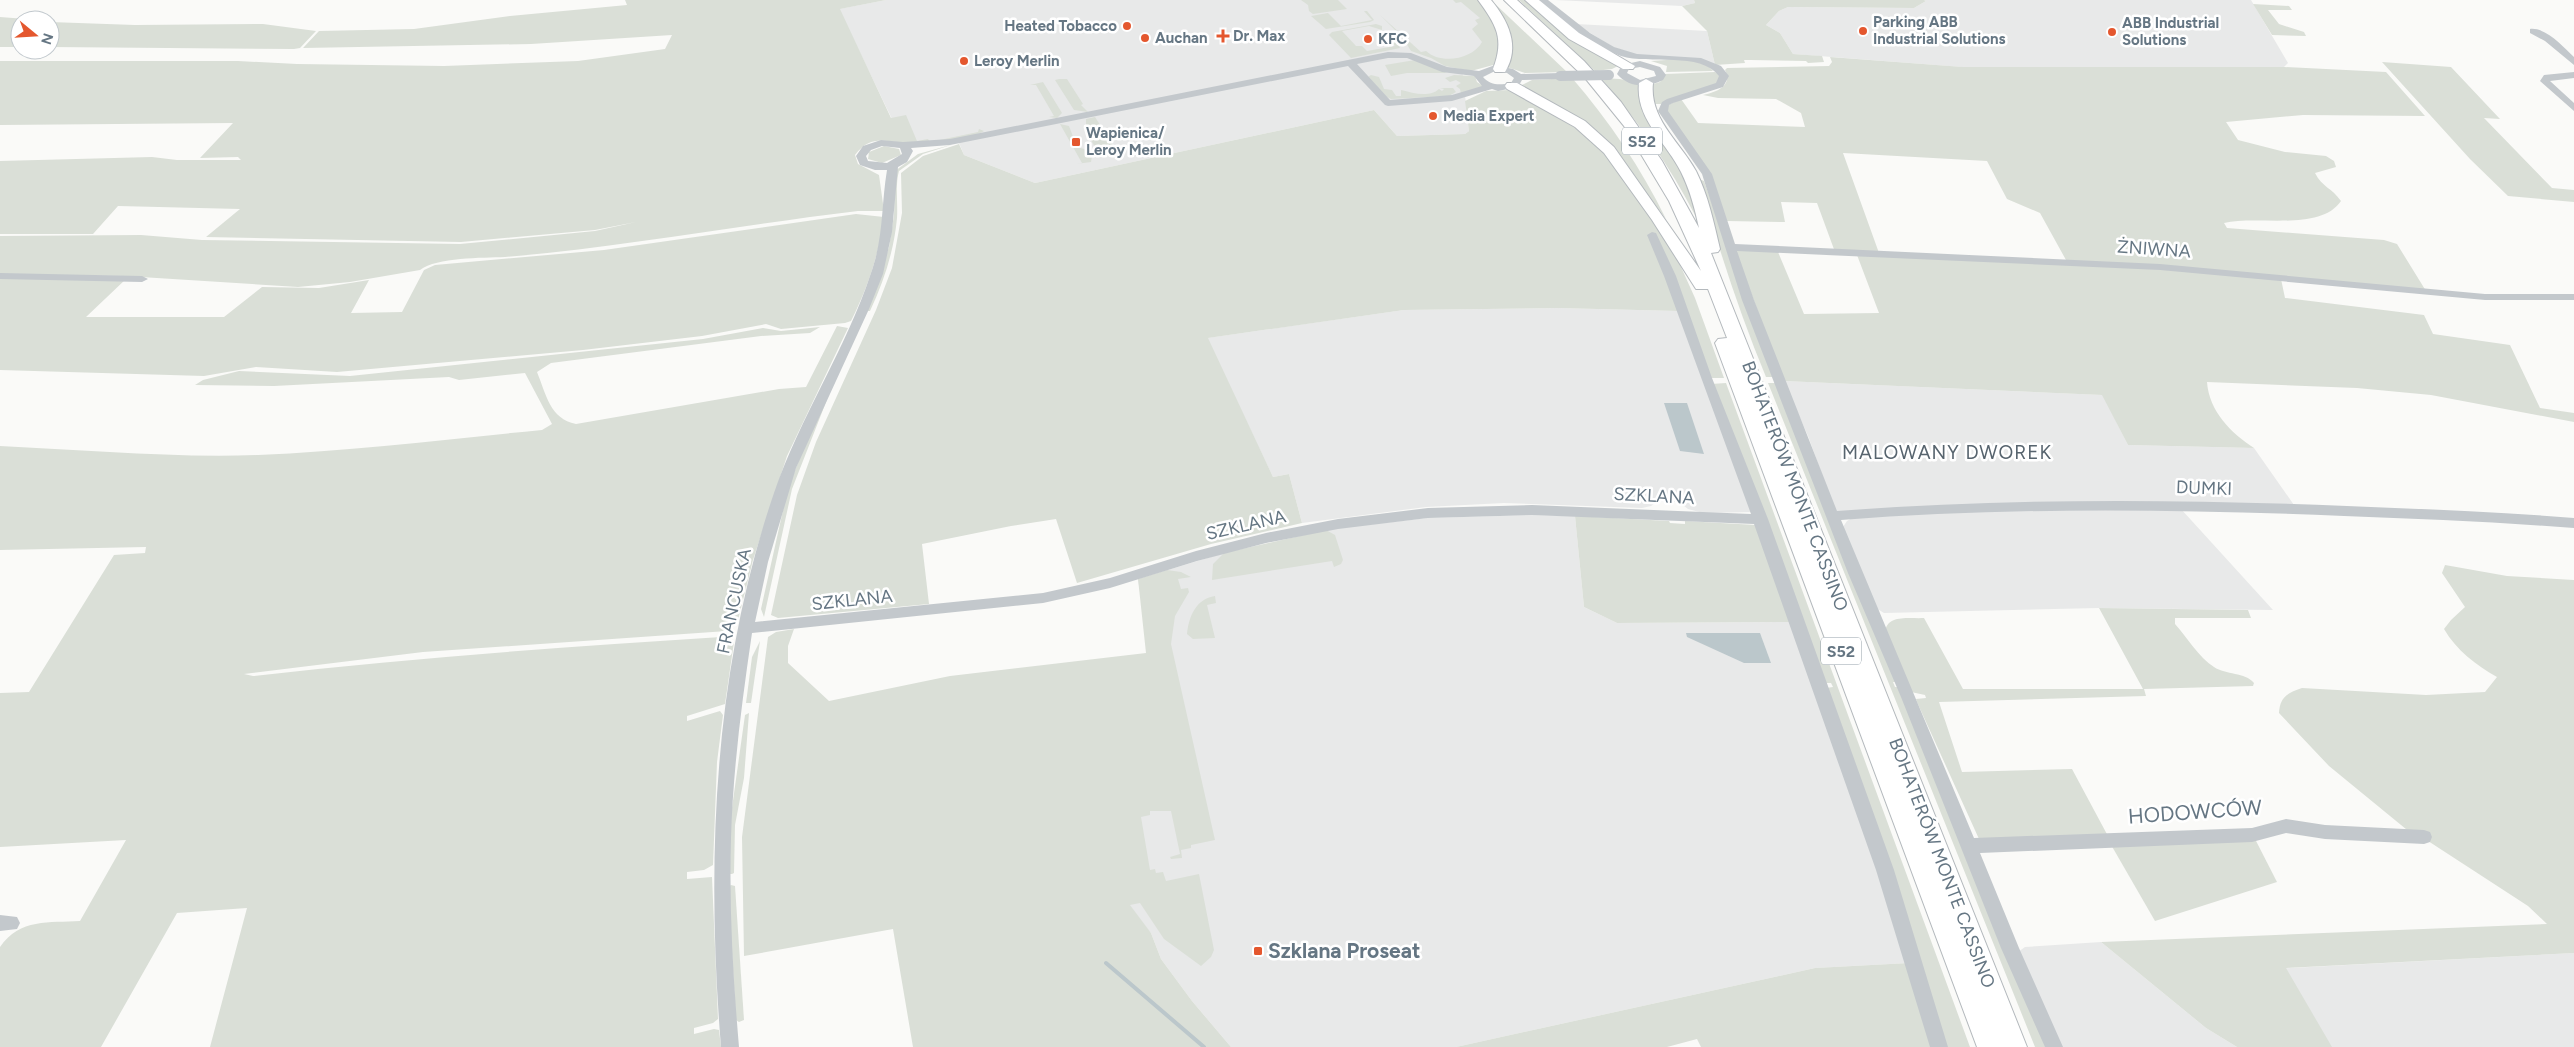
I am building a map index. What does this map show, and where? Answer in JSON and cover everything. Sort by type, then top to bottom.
[{"type":"highway","points":[[1484,0],[1506,32],[1507,49],[1500,69]]},
{"type":"highway","name":"BOHATERÓW MONTE CASSINO","points":[[1499,0],[1556,52],[1590,89],[1623,130],[1659,187],[1685,242],[1991,1047]]},
{"type":"highway","name":"BOHATERÓW MONTE CASSINO","points":[[1510,0],[1566,50],[1600,87],[1652,155],[1671,186],[1698,242],[2013,1047]]},
{"type":"highway","points":[[1531,0],[1574,36],[1625,70]]},
{"type":"highway","points":[[1515,82],[1575,121],[1609,150],[1659,218],[1702,285]]},
{"type":"highway","points":[[1646,83],[1644,94],[1650,114],[1683,162],[1692,180],[1711,245],[1727,314]]},
{"type":"street","points":[[1543,0],[1592,38],[1617,51],[1638,58],[1695,60],[1709,64],[1722,72],[1724,76],[1720,85],[1670,101],[1665,104],[1663,111],[1707,174],[1748,300],[1833,516],[2054,1047]]},
{"type":"street","points":[[2533,31],[2548,39],[2574,62]]},
{"type":"street","points":[[905,150],[893,165],[877,167],[861,160],[863,152],[882,143],[905,150],[1350,62],[1402,54],[1421,59],[1445,70],[1479,74],[1486,70],[1500,69],[1510,71],[1515,82]]},
{"type":"street","points":[[1350,62],[1388,103],[1423,98],[1461,98],[1489,86],[1560,76],[1608,75],[1625,70],[1646,65],[1660,72],[1661,75],[1656,80],[1646,83],[1628,79],[1625,70]]},
{"type":"street","points":[[1479,74],[1480,82],[1489,86]]},
{"type":"street","points":[[2574,75],[2547,77],[2545,82],[2574,108]]},
{"type":"street","name":"FRANCUSKA","points":[[730,1047],[723,954],[721,840],[733,710],[752,595],[779,496],[793,457],[874,281],[888,222],[888,185],[893,165]]},
{"type":"street","points":[[877,167],[888,185]]},
{"type":"street","points":[[1652,235],[1670,276],[1706,378],[1761,519],[1885,870],[1939,1047]]},
{"type":"street","name":"ŻNIWNA","points":[[1731,247],[2160,266],[2485,297],[2574,297]]},
{"type":"street","points":[[0,276],[142,279]]},
{"type":"street","name":"DUMKI","points":[[1833,516],[1935,508],[2099,504],[2357,512],[2574,523]]},
{"type":"street","name":"SZKLANA","points":[[746,628],[1043,598],[1110,583],[1196,556],[1266,538],[1338,524],[1428,513],[1532,510],[1761,519]]},
{"type":"street","name":"HODOWCÓW","points":[[1969,846],[2252,834],[2286,826],[2325,832],[2424,837]]},
{"type":"shaded area","points":[[625,0],[886,0],[840,9],[891,118],[906,115],[917,141],[928,139],[930,142],[978,132],[979,129],[984,131],[961,138],[927,143],[912,144],[881,140],[868,143],[861,148],[855,155],[858,164],[879,175],[884,211],[858,211],[549,253],[448,260],[420,270],[350,282],[298,287],[125,276],[0,275],[0,236],[141,235],[202,240],[460,244],[595,231],[636,222],[595,230],[461,242],[206,237],[240,209],[118,206],[93,234],[0,234],[0,161],[152,157],[177,160],[241,160],[238,157],[200,158],[233,123],[0,125],[0,61],[238,61],[297,64],[444,66],[578,61],[665,49],[672,35],[531,44],[303,48],[319,31],[414,29],[510,16],[627,5]]},
{"type":"shaded area","points":[[886,0],[1470,0],[1489,25],[1491,41],[1462,68],[1469,131],[1465,134],[1397,136],[1374,110],[1035,183],[964,155],[957,138],[938,141],[903,142],[839,9]]},
{"type":"shaded area","points":[[1301,0],[1338,0],[1347,9],[1313,14],[1309,11],[1308,5]]},
{"type":"shaded area","points":[[1453,0],[1479,0],[1502,32],[1497,64],[1471,71],[1445,66],[1431,58],[1411,51],[1403,38],[1380,15],[1421,52],[1426,51],[1440,58],[1456,58],[1472,53],[1482,42],[1472,29],[1478,24],[1475,20],[1480,18],[1461,2],[1456,3]]},
{"type":"shaded area","points":[[1491,0],[1567,72],[1525,73],[1507,67],[1510,47],[1509,31]]},
{"type":"shaded area","points":[[1519,0],[1524,0],[1563,33],[1620,65],[1612,69],[1595,71]]},
{"type":"shaded area","points":[[1555,0],[1694,0],[1695,3],[1682,6]]},
{"type":"shaded area","points":[[1694,0],[1926,1],[1914,8],[1788,7],[1779,11],[1766,25],[1780,33],[1793,54],[1822,56],[1824,62],[1744,60],[1745,63],[1715,65],[1707,31],[1682,6],[1695,3]]},
{"type":"shaded area","points":[[1924,0],[2251,0],[2288,63],[2284,67],[1962,67],[1793,54],[1780,33],[1766,25],[1779,11],[1788,7],[1914,8],[1926,1]]},
{"type":"shaded area","points":[[2253,4],[2289,6],[2292,10],[2268,10],[2279,24],[2304,32],[2306,36],[2272,35]]},
{"type":"shaded area","points":[[1364,11],[1367,11],[1374,20],[1326,29],[1311,16],[1328,13],[1341,26],[1372,20]]},
{"type":"shaded area","points":[[0,17],[10,18],[10,47],[0,47]]},
{"type":"shaded area","points":[[60,22],[135,25],[263,24],[316,31],[300,48],[60,47]]},
{"type":"shaded area","points":[[1376,24],[1382,26],[1382,30],[1369,26],[1342,31],[1356,46],[1362,46],[1367,51],[1395,46],[1385,36],[1380,36],[1390,34],[1395,38],[1400,48],[1351,58],[1329,35],[1332,32]]},
{"type":"shaded area","points":[[1576,24],[1707,31],[1715,65],[1644,57],[1613,47]]},
{"type":"shaded area","points":[[1830,57],[1963,67],[2284,67],[2386,72],[2425,116],[2303,115],[2226,122],[2238,140],[2285,152],[2326,156],[2334,161],[2336,167],[2315,173],[2341,201],[2331,211],[2303,219],[2224,223],[2227,228],[2384,240],[2397,244],[2426,291],[2066,260],[2040,213],[2007,199],[1987,161],[1843,153],[1879,253],[1835,252],[1817,203],[1781,202],[1785,222],[1727,221],[1709,174],[1673,123],[1666,108],[1668,105],[1681,99],[1698,123],[1805,127],[1801,113],[1776,99],[1718,98],[1703,95],[1718,90],[1725,84],[1727,76],[1725,70],[1727,68],[1829,66],[1832,62]]},
{"type":"shaded area","points":[[1681,59],[1707,64],[1713,71],[1666,72],[1667,66],[1651,61]]},
{"type":"shaded area","points":[[1415,60],[1447,73],[1407,73],[1391,76],[1385,65]]},
{"type":"shaded area","points":[[2382,62],[2451,67],[2500,119],[2484,118],[2552,188],[2574,190],[2574,202],[2508,196],[2470,159]]},
{"type":"shaded area","points":[[1715,72],[1721,76],[1718,84],[1661,104],[1653,104],[1650,85],[1660,82],[1665,74]]},
{"type":"shaded area","points":[[1371,75],[1379,77],[1384,89],[1392,90],[1396,96],[1401,96],[1401,90],[1426,94],[1444,89],[1440,88],[1453,88],[1456,92],[1449,96],[1391,99],[1368,77]]},
{"type":"shaded area","points":[[1454,75],[1475,76],[1477,82],[1485,87],[1461,94],[1460,89],[1456,86],[1461,83],[1456,80],[1450,82],[1445,78]]},
{"type":"shaded area","points":[[1572,78],[1624,146],[1666,219],[1617,154],[1518,87],[1532,80]]},
{"type":"shaded area","points":[[1601,78],[1620,79],[1640,84],[1683,171],[1699,217],[1696,217],[1653,144]]},
{"type":"shaded area","points":[[1067,79],[1083,104],[1081,105],[1088,112],[1074,110],[1055,80]]},
{"type":"shaded area","points":[[1043,82],[1062,113],[1057,118],[1049,117],[1054,116],[1036,85],[1030,85]]},
{"type":"shaded area","points":[[1510,90],[1576,125],[1614,161],[1676,256],[1695,298],[1724,378],[1709,378],[1678,311],[1557,308],[1404,310],[1208,338],[1273,477],[1289,474],[1302,523],[1211,544],[1077,583],[1056,519],[1011,526],[922,544],[929,604],[778,618],[771,615],[797,495],[816,442],[876,310],[892,268],[902,213],[901,173],[923,156],[959,144],[964,155],[1035,183],[1374,110],[1397,136],[1465,134],[1469,131],[1465,101],[1486,91]]},
{"type":"shaded area","points":[[1095,117],[1119,155],[1125,155],[1108,156],[1098,151],[1083,126],[1086,125],[1086,119]]},
{"type":"shaded area","points":[[1060,124],[1069,126],[1077,147],[1084,149],[1092,156],[1091,162],[1076,164],[1082,163]]},
{"type":"shaded area","points":[[954,144],[923,154],[899,171],[896,230],[891,254],[875,300],[870,311],[867,311],[889,247],[894,215],[895,171],[918,154]]},
{"type":"shaded area","points":[[884,146],[899,149],[901,155],[882,163],[868,159],[869,152]]},
{"type":"shaded area","points":[[1699,179],[1704,181],[1774,377],[1766,377],[1747,328],[1721,254]]},
{"type":"shaded area","points":[[856,214],[884,217],[876,257],[868,283],[851,321],[845,323],[781,329],[766,324],[702,336],[583,350],[337,372],[256,367],[204,376],[0,370],[0,277],[126,279],[86,317],[224,317],[262,287],[319,288],[369,280],[351,313],[402,312],[424,270],[435,265],[604,250]]},
{"type":"shaded area","points":[[1738,250],[1778,252],[1804,314],[1879,313],[1857,255],[2066,262],[2281,279],[2285,298],[2424,315],[2433,334],[2510,345],[2540,408],[2574,413],[2574,422],[2431,395],[2357,388],[2207,382],[2212,402],[2217,412],[2237,435],[2254,448],[2128,445],[2102,395],[1784,381],[1736,253]]},
{"type":"shaded area","points":[[1557,308],[1678,311],[1754,512],[1703,513],[1688,509],[1679,502],[1658,501],[1651,506],[1642,508],[1504,503],[1426,507],[1302,523],[1289,474],[1273,477],[1207,338],[1404,310]]},
{"type":"shaded area","points":[[837,326],[848,328],[787,456],[753,560],[737,624],[727,631],[423,652],[244,674],[253,676],[428,658],[721,637],[734,642],[725,704],[687,716],[687,721],[720,711],[723,715],[717,762],[713,865],[704,870],[687,872],[687,879],[712,877],[718,1019],[713,1023],[694,1028],[694,1034],[714,1029],[719,1030],[721,1047],[210,1047],[247,908],[177,913],[101,1047],[0,1047],[0,947],[17,931],[26,927],[46,922],[80,921],[126,840],[0,847],[0,693],[29,692],[114,555],[145,553],[146,547],[0,550],[0,446],[162,455],[226,456],[365,448],[542,430],[552,424],[525,373],[459,380],[449,377],[274,386],[195,385],[203,380],[239,371],[350,376],[703,339],[763,328],[781,331],[820,327],[810,333],[761,336],[551,363],[537,372],[546,397],[560,417],[576,424],[779,389],[806,387]]},
{"type":"shaded area","points":[[1784,381],[2103,395],[2128,445],[2254,448],[2294,505],[1840,513],[1835,510],[1808,436]]},
{"type":"shaded area","points":[[1726,383],[1970,1047],[1945,1047],[1826,688],[1833,687],[1831,683],[1824,683],[1711,384]]},
{"type":"shaded area","points":[[1768,383],[1775,383],[1896,682],[1893,682],[1895,687],[1898,687],[2046,1047],[2035,1047]]},
{"type":"shaded area","points":[[828,397],[792,489],[764,617],[761,609],[788,488]]},
{"type":"shaded area","points":[[1664,403],[1687,403],[1704,454],[1680,451]]},
{"type":"shaded area","points":[[2181,509],[2273,610],[2099,608],[1884,613],[1874,607],[1843,527],[1852,518],[1908,512]]},
{"type":"shaded area","points":[[1533,515],[1575,516],[1584,607],[1617,623],[1793,622],[1909,963],[1815,968],[1456,1047],[1231,1047],[1192,1001],[1161,959],[1151,933],[1048,822],[1169,780],[1138,579],[1224,553],[1338,528],[1428,518]]},
{"type":"shaded area","points":[[1575,516],[1669,521],[1670,523],[1685,524],[1685,521],[1756,525],[1793,622],[1617,623],[1584,607]]},
{"type":"shaded area","points":[[1326,530],[1335,535],[1343,560],[1341,564],[1334,567],[1332,561],[1212,580],[1213,564],[1224,553]]},
{"type":"shaded area","points":[[2445,565],[2507,576],[2574,580],[2574,953],[2286,968],[2332,1047],[2237,1047],[2206,1028],[2101,942],[2547,924],[2528,906],[2425,839],[2412,834],[2329,766],[2279,713],[2285,696],[2302,688],[2426,695],[2485,692],[2497,677],[2468,657],[2444,629],[2465,607],[2442,573]]},
{"type":"shaded area","points":[[1167,570],[1181,572],[1191,577],[1178,579],[1181,589],[1188,588],[1189,592],[1175,616],[1171,644],[1215,840],[1191,845],[1191,848],[1181,850],[1182,858],[1171,859],[1170,857],[1180,854],[1171,811],[1150,811],[1150,815],[1141,817],[1150,870],[1155,869],[1156,873],[1163,872],[1166,881],[1199,874],[1214,950],[1211,957],[1201,966],[1164,939],[1140,903],[1130,905],[1151,933],[1161,959],[1192,1001],[1231,1047],[913,1047],[893,929],[744,956],[742,837],[768,637],[776,632],[794,629],[788,646],[788,663],[829,701],[950,676],[1146,653],[1138,579]]},
{"type":"shaded area","points":[[1215,596],[1216,603],[1207,605],[1215,638],[1193,639],[1187,634],[1195,609],[1203,601]]},
{"type":"shaded area","points":[[2099,608],[2248,610],[2251,618],[2175,618],[2175,624],[2198,653],[2214,667],[2246,677],[2254,683],[2253,686],[2144,689],[2146,696],[1939,702],[1962,772],[2072,769],[2109,838],[1979,839],[1917,702],[1916,699],[1926,698],[1925,695],[1911,692],[1885,632],[1887,626],[1895,620],[1924,618],[1963,689],[2143,689]]},
{"type":"shaded area","points":[[1686,633],[1760,633],[1771,663],[1744,663],[1687,637]]},
{"type":"shaded area","points":[[760,641],[751,703],[746,703],[752,657]]},
{"type":"shaded area","points":[[749,713],[744,778],[735,825],[734,873],[730,874],[729,829],[745,715]]},
{"type":"shaded area","points":[[2254,837],[2277,882],[2155,921],[2110,843]]},
{"type":"shaded area","points":[[731,885],[735,886],[744,1020],[739,1022],[736,1020],[728,887]]},
{"type":"shaded area","points":[[2101,942],[2206,1028],[2237,1047],[2061,1047],[2018,952],[2025,947]]},
{"type":"shaded area","points":[[2574,953],[2574,1047],[2296,1047],[2252,970]]},
{"type":"shaded area","points":[[1909,963],[1935,1047],[1701,1047],[1697,1039],[1667,1047],[1456,1047],[1815,968]]},
{"type":"waterway","points":[[1106,963],[1204,1047]]},
{"type":"place","name":"Heated Tobacco","points":[[1127,26]]},
{"type":"place","name":"Parking ABB Industrial Solutions","points":[[1863,31]]},
{"type":"place","name":"ABB Industrial Solutions","points":[[2112,32]]},
{"type":"place","name":"Dr. Max","points":[[1223,36]]},
{"type":"place","name":"Auchan","points":[[1145,38]]},
{"type":"place","name":"KFC","points":[[1368,39]]},
{"type":"place","name":"Leroy Merlin","points":[[964,61]]},
{"type":"place","name":"Media Expert","points":[[1433,116]]},
{"type":"place","name":"Wapienica/ Leroy Merlin","points":[[1076,142]]},
{"type":"place","name":"Szklana Proseat","points":[[1258,951]]},
{"type":"district","name":"MALOWANY DWOREK","points":[[1947,452]]}]
